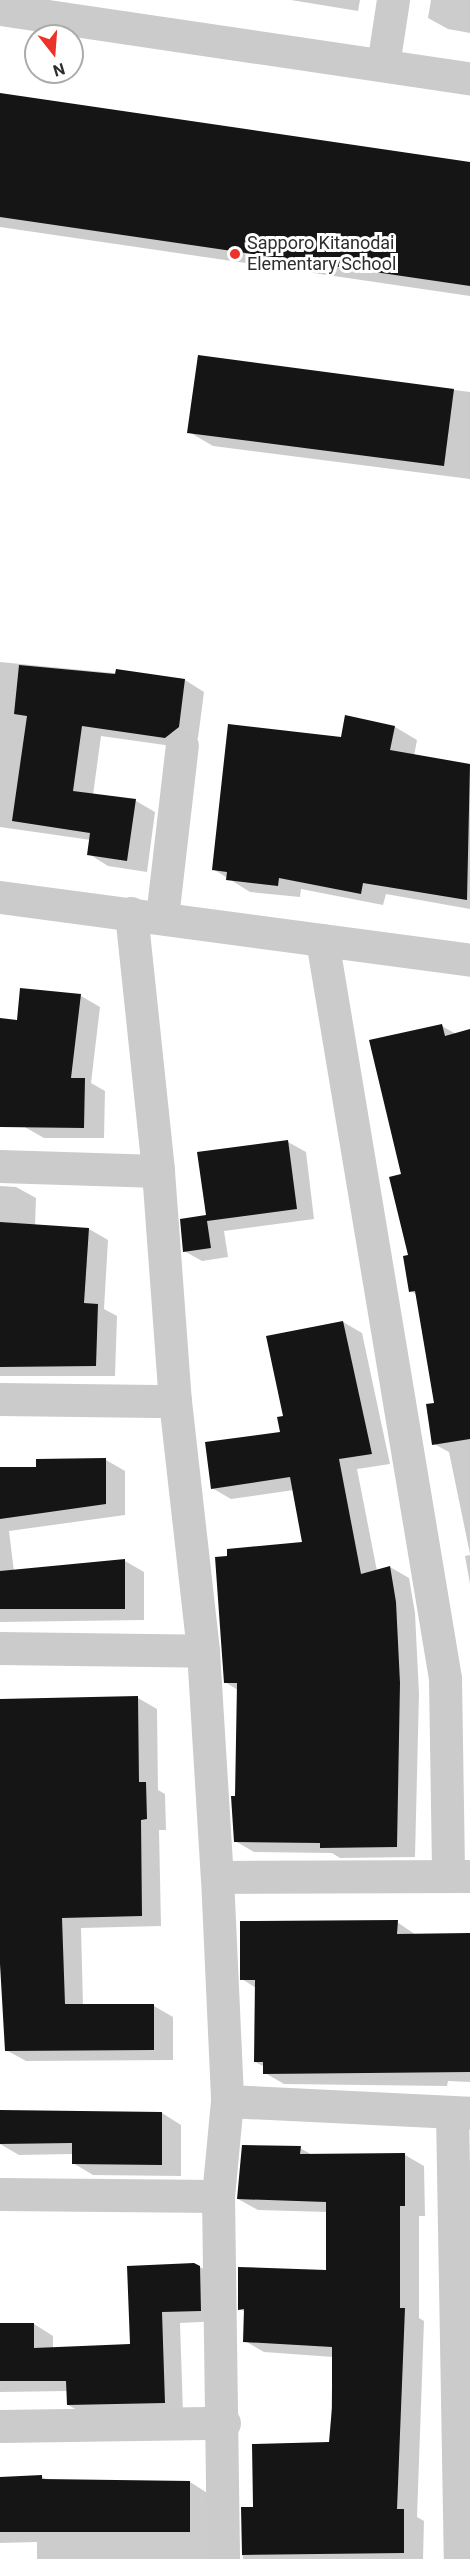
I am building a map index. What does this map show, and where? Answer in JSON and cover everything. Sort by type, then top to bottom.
[{"type":"street","points":[[383,65],[393,0]]},
{"type":"street","points":[[0,9],[123,12],[383,65],[470,78]]},
{"type":"street","points":[[182,745],[146,915],[158,1171],[175,1401],[203,1651],[217,1877],[227,2101],[218,2196],[224,2423],[223,2559]]},
{"type":"street","points":[[0,897],[470,960]]},
{"type":"street","points":[[217,1877],[459,1876],[445,1678],[322,940]]},
{"type":"street","points":[[0,1166],[158,1171]]},
{"type":"street","points":[[0,1399],[175,1401]]},
{"type":"street","points":[[0,1648],[203,1651]]},
{"type":"street","points":[[227,2101],[461,2113],[460,2559]]},
{"type":"street","points":[[0,2194],[218,2196]]},
{"type":"street","points":[[0,2426],[224,2423]]},
{"type":"building","points":[[0,93],[470,162],[470,286],[0,217]]},
{"type":"building","points":[[198,355],[454,389],[444,466],[187,433]]},
{"type":"building","points":[[19,665],[115,674],[116,669],[185,679],[179,727],[165,738],[82,726],[73,791],[136,799],[127,861],[87,855],[90,833],[12,821],[27,716],[14,714]]},
{"type":"building","points":[[345,715],[395,726],[390,750],[470,764],[467,900],[363,883],[361,894],[279,878],[278,886],[226,880],[227,872],[212,870],[228,724],[341,737]]},
{"type":"building","points":[[20,988],[81,994],[71,1078],[85,1078],[84,1128],[0,1127],[0,1018],[17,1020]]},
{"type":"building","points":[[442,1024],[445,1036],[470,1029],[470,1439],[432,1445],[426,1404],[434,1403],[415,1291],[409,1292],[403,1256],[408,1255],[389,1177],[401,1174],[369,1040]]},
{"type":"building","points":[[288,1140],[297,1209],[207,1221],[211,1248],[183,1252],[180,1219],[206,1215],[197,1152]]},
{"type":"building","points":[[0,1222],[89,1228],[84,1303],[98,1304],[96,1366],[0,1367]]},
{"type":"building","points":[[343,1321],[372,1454],[339,1459],[361,1574],[390,1566],[396,1602],[400,1683],[397,1847],[320,1848],[320,1843],[234,1842],[231,1796],[235,1796],[237,1683],[224,1683],[215,1557],[227,1556],[227,1549],[302,1542],[290,1477],[211,1489],[205,1442],[280,1432],[277,1417],[283,1416],[266,1336]]},
{"type":"building","points":[[106,1458],[106,1504],[0,1519],[0,1467],[36,1467],[36,1459]]},
{"type":"building","points":[[125,1559],[125,1609],[0,1609],[0,1571]]},
{"type":"building","points":[[138,1696],[139,1782],[146,1782],[147,1819],[141,1820],[142,1916],[62,1918],[65,2004],[154,2004],[154,2050],[5,2051],[0,1964],[0,1699]]},
{"type":"building","points":[[398,1920],[397,1934],[470,1933],[470,2072],[263,2074],[263,2062],[254,2062],[255,1980],[240,1980],[240,1921]]},
{"type":"building","points":[[0,2110],[162,2112],[162,2165],[72,2164],[72,2143],[0,2144]]},
{"type":"building","points":[[242,2145],[301,2146],[300,2154],[405,2153],[405,2206],[400,2206],[400,2308],[405,2308],[397,2509],[404,2509],[404,2553],[242,2555],[241,2507],[253,2507],[252,2444],[329,2442],[332,2408],[332,2347],[243,2342],[244,2309],[238,2310],[238,2267],[326,2270],[326,2202],[237,2199]]},
{"type":"building","points":[[194,2263],[200,2266],[201,2311],[162,2312],[165,2403],[67,2405],[66,2381],[0,2381],[0,2323],[34,2323],[34,2348],[130,2344],[127,2266]]},
{"type":"building","points":[[42,2475],[42,2479],[190,2481],[190,2532],[0,2532],[0,2477]]},
{"type":"place","name":"Sapporo Kitanodai Elementary School","points":[[235,254]]}]
